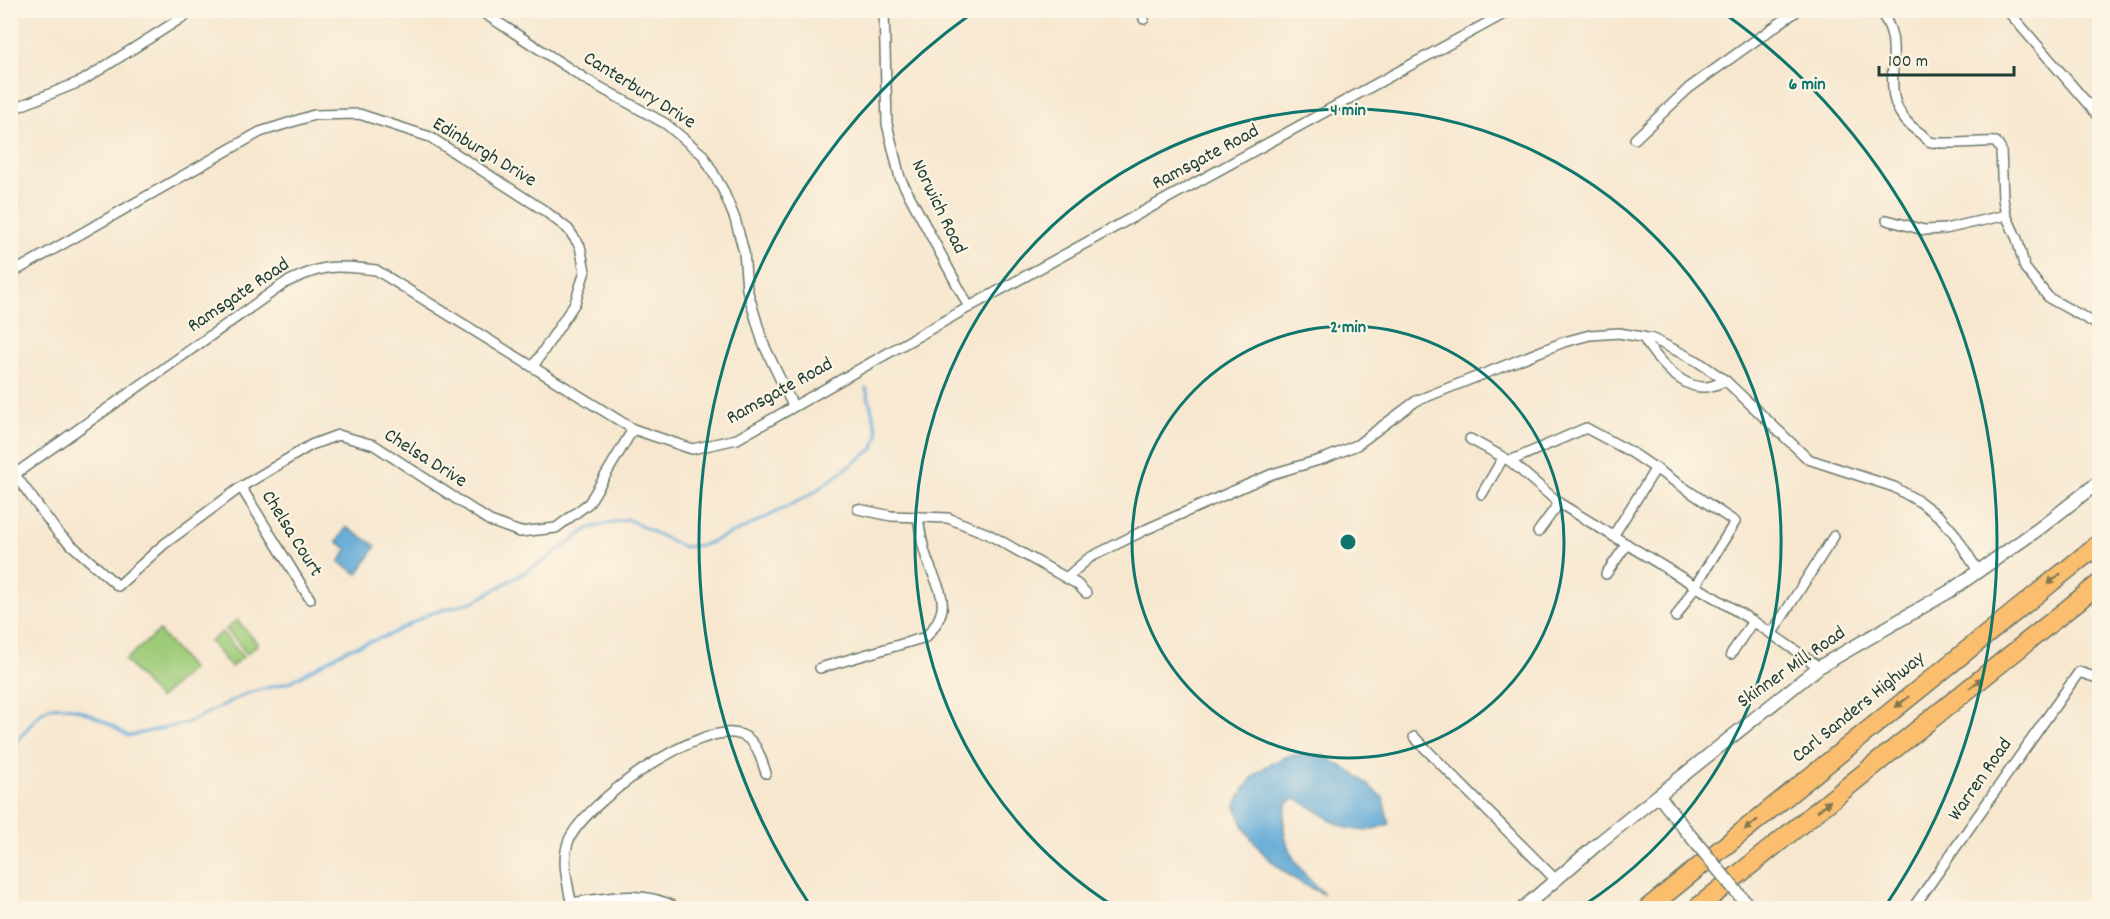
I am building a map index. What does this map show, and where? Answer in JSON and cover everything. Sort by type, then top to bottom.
[{"type":"highway","name":"Carl Sanders Highway","points":[[1648,909],[2100,543]]},
{"type":"highway","points":[[1697,909],[2100,583]]},
{"type":"street","points":[[10,110],[82,81],[194,10]]},
{"type":"street","name":"Canterbury Drive","points":[[479,10],[587,80],[666,124],[703,155],[723,190],[735,219],[744,252],[747,289],[763,343],[794,406]]},
{"type":"street","name":"Norwich Road","points":[[884,10],[887,124],[900,178],[969,307]]},
{"type":"street","name":"Ramsgate Road","points":[[13,471],[285,283],[315,268],[337,265],[376,270],[534,365],[633,429],[692,449],[737,439],[969,307],[1511,10]]},
{"type":"street","points":[[1635,139],[1673,101],[1798,10]]},
{"type":"street","points":[[1878,10],[1887,19],[1894,34],[1891,90],[1908,126],[1930,142],[1996,142],[2001,150],[2002,199],[2025,268],[2049,297],[2100,326]]},
{"type":"street","points":[[2007,10],[2100,118]]},
{"type":"street","name":"Edinburgh Drive","points":[[10,274],[260,132],[314,115],[359,114],[430,137],[544,211],[568,229],[580,246],[585,271],[575,303],[534,365]]},
{"type":"street","points":[[1887,220],[1924,230],[1945,229],[2006,215]]},
{"type":"street","points":[[1066,578],[1089,558],[1147,530],[1272,474],[1326,458],[1357,445],[1416,401],[1564,342],[1590,335],[1619,333],[1643,337],[1698,361],[1726,381],[1808,459],[1894,487],[1934,513],[1954,532],[1978,571]]},
{"type":"street","points":[[1643,337],[1649,347],[1685,383],[1704,388],[1726,381]]},
{"type":"street","points":[[1482,494],[1506,459],[1586,428],[1656,468],[1735,522],[1676,617]]},
{"type":"street","name":"Chelsa Drive","points":[[13,471],[58,533],[118,586],[163,546],[241,487],[311,445],[338,435],[374,445],[490,521],[520,532],[556,528],[589,503],[633,429]]},
{"type":"street","points":[[1470,439],[1506,459],[1558,503],[1753,621],[1819,667]]},
{"type":"street","points":[[1613,536],[1656,468]]},
{"type":"street","name":"Skinner Mill Road","points":[[1523,909],[1733,734],[1819,667],[1950,591],[2040,528],[2100,481]]},
{"type":"street","name":"Chelsa Court","points":[[241,487],[310,599]]},
{"type":"street","points":[[1538,532],[1558,503]]},
{"type":"street","points":[[858,509],[869,513],[948,518],[988,534],[1066,578],[1086,593]]},
{"type":"street","points":[[819,668],[926,636],[935,627],[942,611],[944,596],[928,561],[918,517]]},
{"type":"street","points":[[1772,633],[1834,536]]},
{"type":"street","points":[[1606,574],[1627,544]]},
{"type":"street","points":[[1731,654],[1753,621]]},
{"type":"street","name":"Warren Road","points":[[1913,909],[2079,672],[2100,680]]},
{"type":"street","points":[[677,909],[664,901],[630,895],[572,906],[566,863],[568,844],[574,830],[587,813],[673,749],[699,737],[732,732],[744,736],[754,745],[766,773]]},
{"type":"street","points":[[1414,737],[1556,880]]},
{"type":"street","points":[[1659,796],[1750,909]]},
{"type":"green space","points":[[237,620],[258,644],[247,654],[226,629]]},
{"type":"green space","points":[[159,631],[192,669],[159,699],[125,660]]},
{"type":"green space","points":[[222,632],[243,657],[231,667],[210,642]]},
{"type":"water","points":[[346,527],[376,546],[358,574],[339,562],[348,549],[337,542]]},
{"type":"water","points":[[1291,755],[1322,755],[1355,774],[1383,798],[1389,824],[1361,830],[1340,825],[1296,799],[1288,802],[1284,816],[1286,841],[1297,865],[1324,894],[1296,880],[1270,860],[1249,835],[1236,806],[1245,787],[1257,773],[1272,763]]},
{"type":"waterway","points":[[10,748],[41,713],[54,707],[77,709],[128,736],[187,723],[248,693],[290,682],[346,650],[389,635],[429,614],[475,601],[544,561],[588,529],[604,524],[627,519],[683,547],[703,545],[745,528],[810,495],[874,448],[878,434],[866,388]]}]
